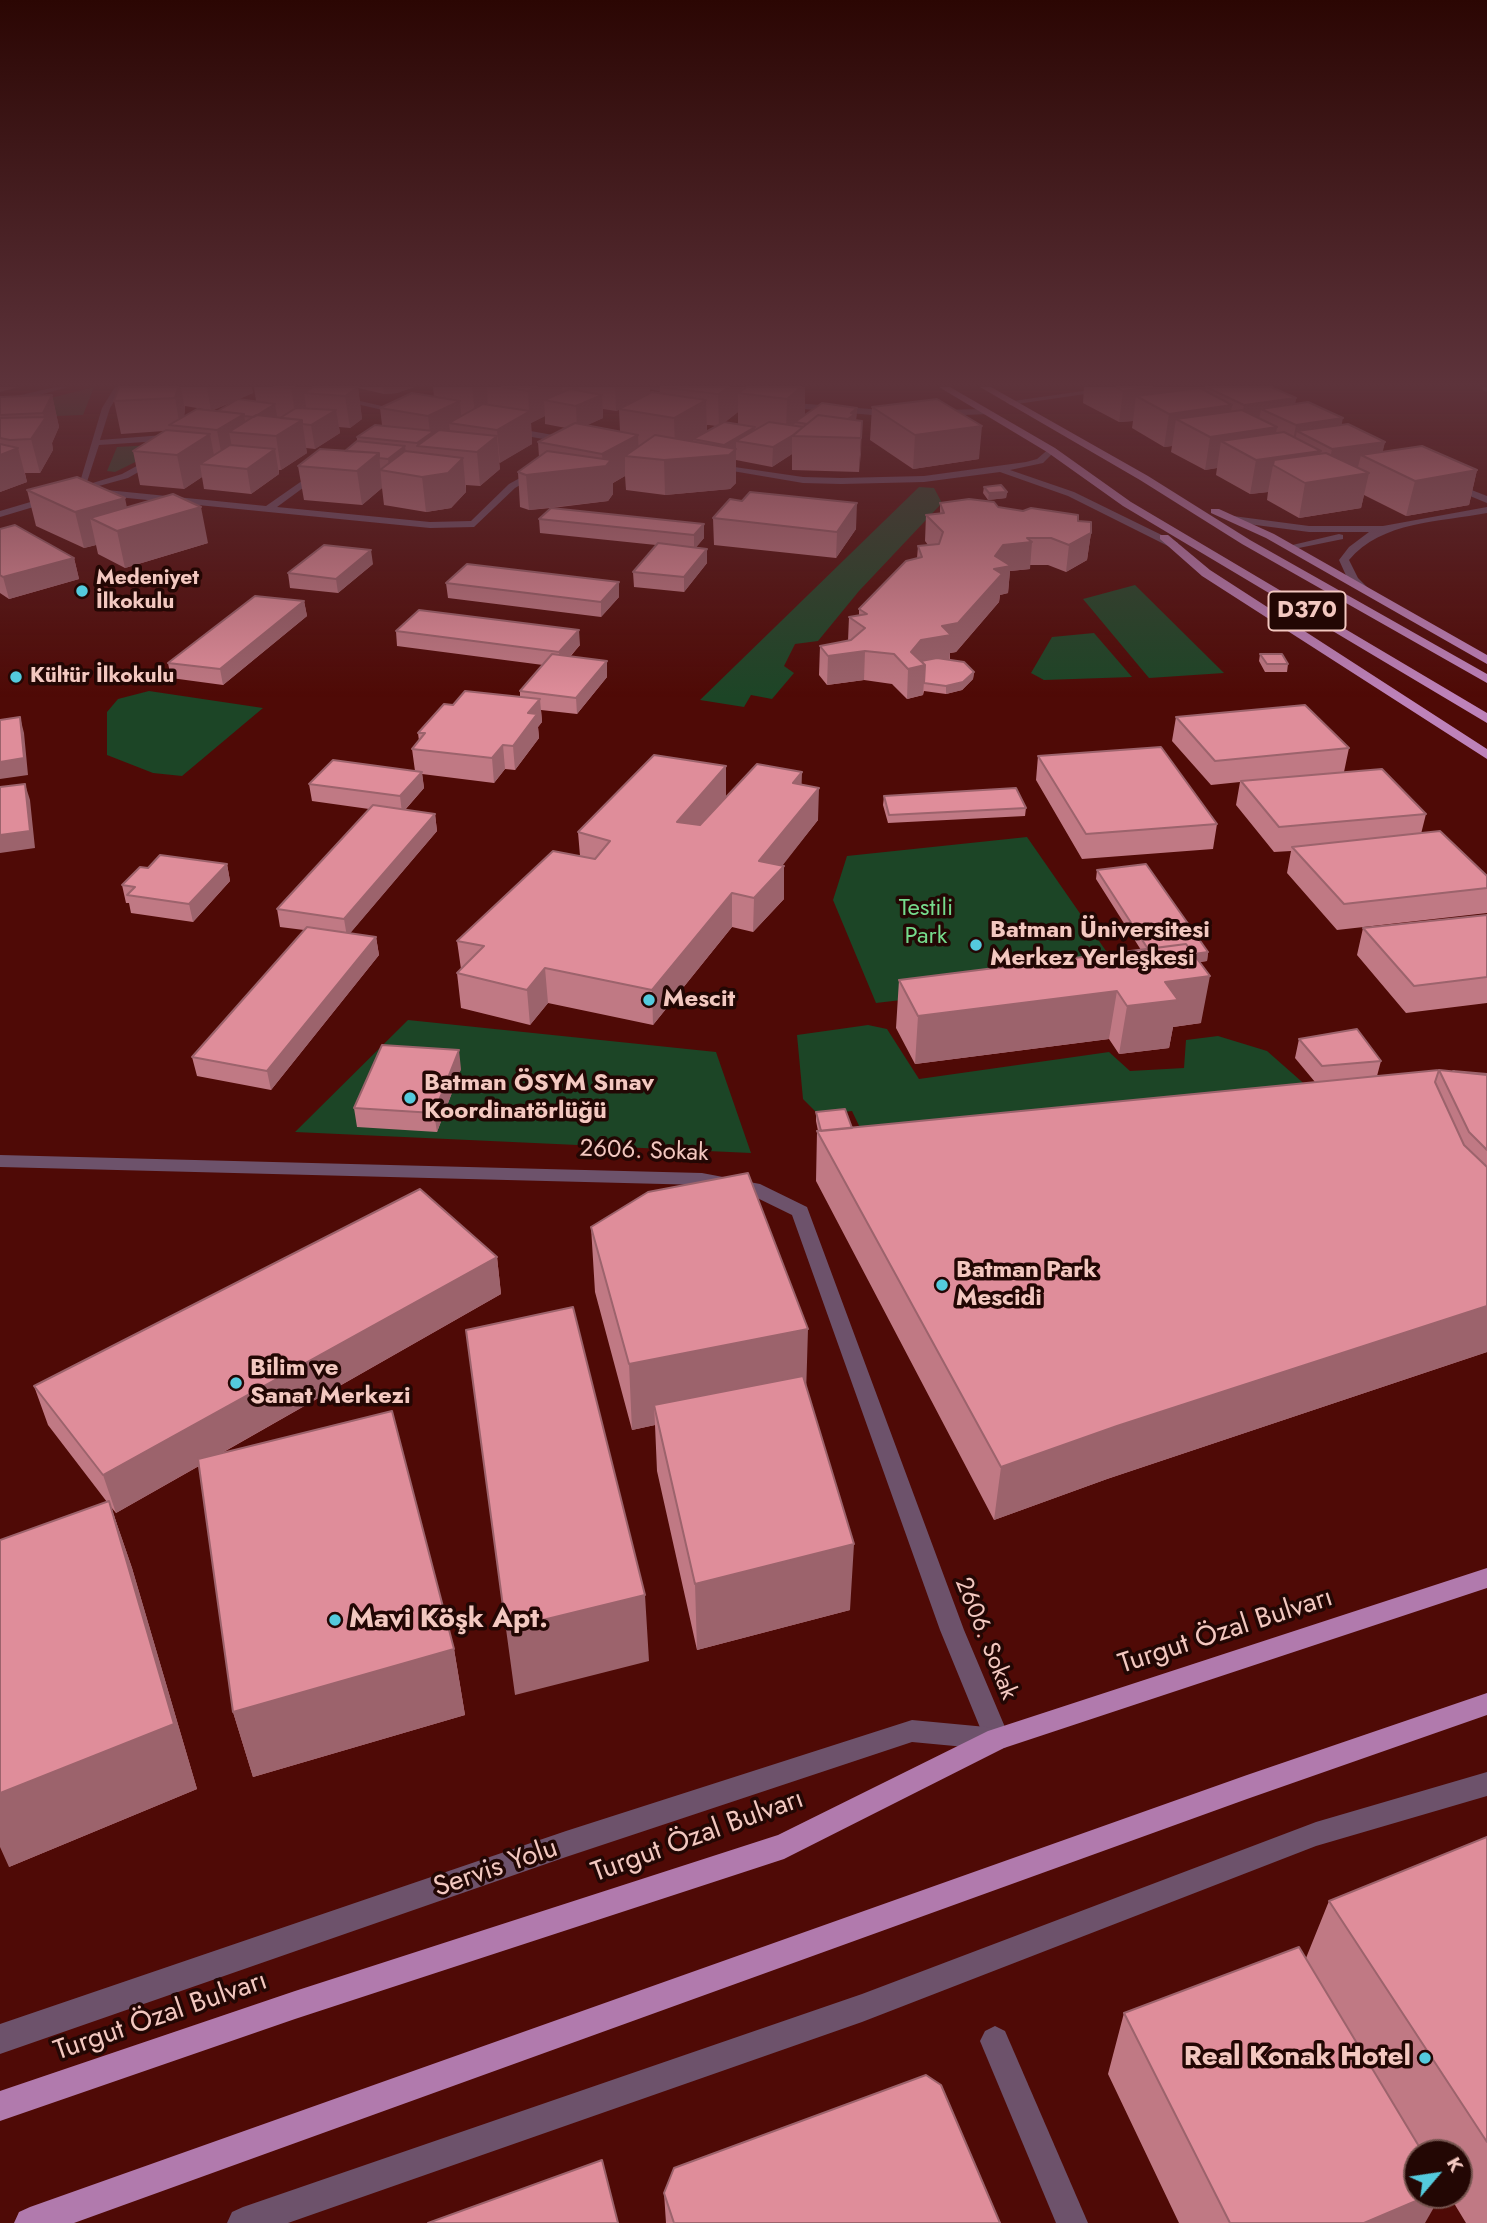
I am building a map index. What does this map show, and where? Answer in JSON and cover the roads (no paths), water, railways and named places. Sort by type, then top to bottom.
[{"type":"highway","name":"D370","points":[[1108,491],[1487,719]]},
{"type":"highway","name":"D370","points":[[1164,491],[1246,542],[1487,678]]},
{"type":"highway","points":[[1172,491],[1289,547],[1487,660]]},
{"type":"highway","points":[[1126,504],[1206,573],[1487,755]]},
{"type":"main road","name":"Turgut Özal Bulvarı","points":[[0,2106],[295,2005],[784,1846],[997,1739],[1487,1578]]},
{"type":"main road","points":[[30,2223],[1234,1791],[1487,1704]]},
{"type":"street","points":[[0,514],[78,491]]},
{"type":"street","points":[[87,491],[430,525],[474,524],[507,491]]},
{"type":"street","points":[[268,509],[294,491]]},
{"type":"street","points":[[1061,491],[1174,545]]},
{"type":"street","points":[[1466,491],[1487,500]]},
{"type":"street","points":[[1289,547],[1487,510]]},
{"type":"street","points":[[1233,519],[1309,529],[1383,529]]},
{"type":"street","points":[[1367,591],[1353,580],[1344,560],[1353,549],[1383,529]]},
{"type":"street","name":"2606. Sokak","points":[[0,1161],[130,1167],[416,1170],[702,1179],[738,1182],[770,1193],[800,1211],[947,1617],[997,1739]]},
{"type":"street","name":"Servis Yolu","points":[[0,2039],[566,1844],[912,1731],[997,1739]]},
{"type":"street","points":[[257,2220],[862,2008],[1316,1834],[1487,1784]]},
{"type":"street","points":[[995,2041],[1072,2223]]},
{"type":"place","name":"Medeniyet İlkokulu","points":[[82,591]]},
{"type":"place","name":"Kültür İlkokulu","points":[[16,677]]},
{"type":"place","name":"Batman Üniversitesi Merkez Yerleşkesi","points":[[976,945]]},
{"type":"place","name":"Mescit","points":[[649,1000]]},
{"type":"place","name":"Batman ÖSYM Sınav Koordinatörlüğü","points":[[410,1098]]},
{"type":"place","name":"Batman Park Mescidi","points":[[942,1285]]},
{"type":"place","name":"Bilim ve Sanat Merkezi","points":[[236,1383]]},
{"type":"place","name":"Mavi Köşk Apt.","points":[[335,1620]]},
{"type":"place","name":"Real Konak Hotel","points":[[1425,2058]]},
{"type":"park label","name":"Testili Park","points":[[926,923]]}]
